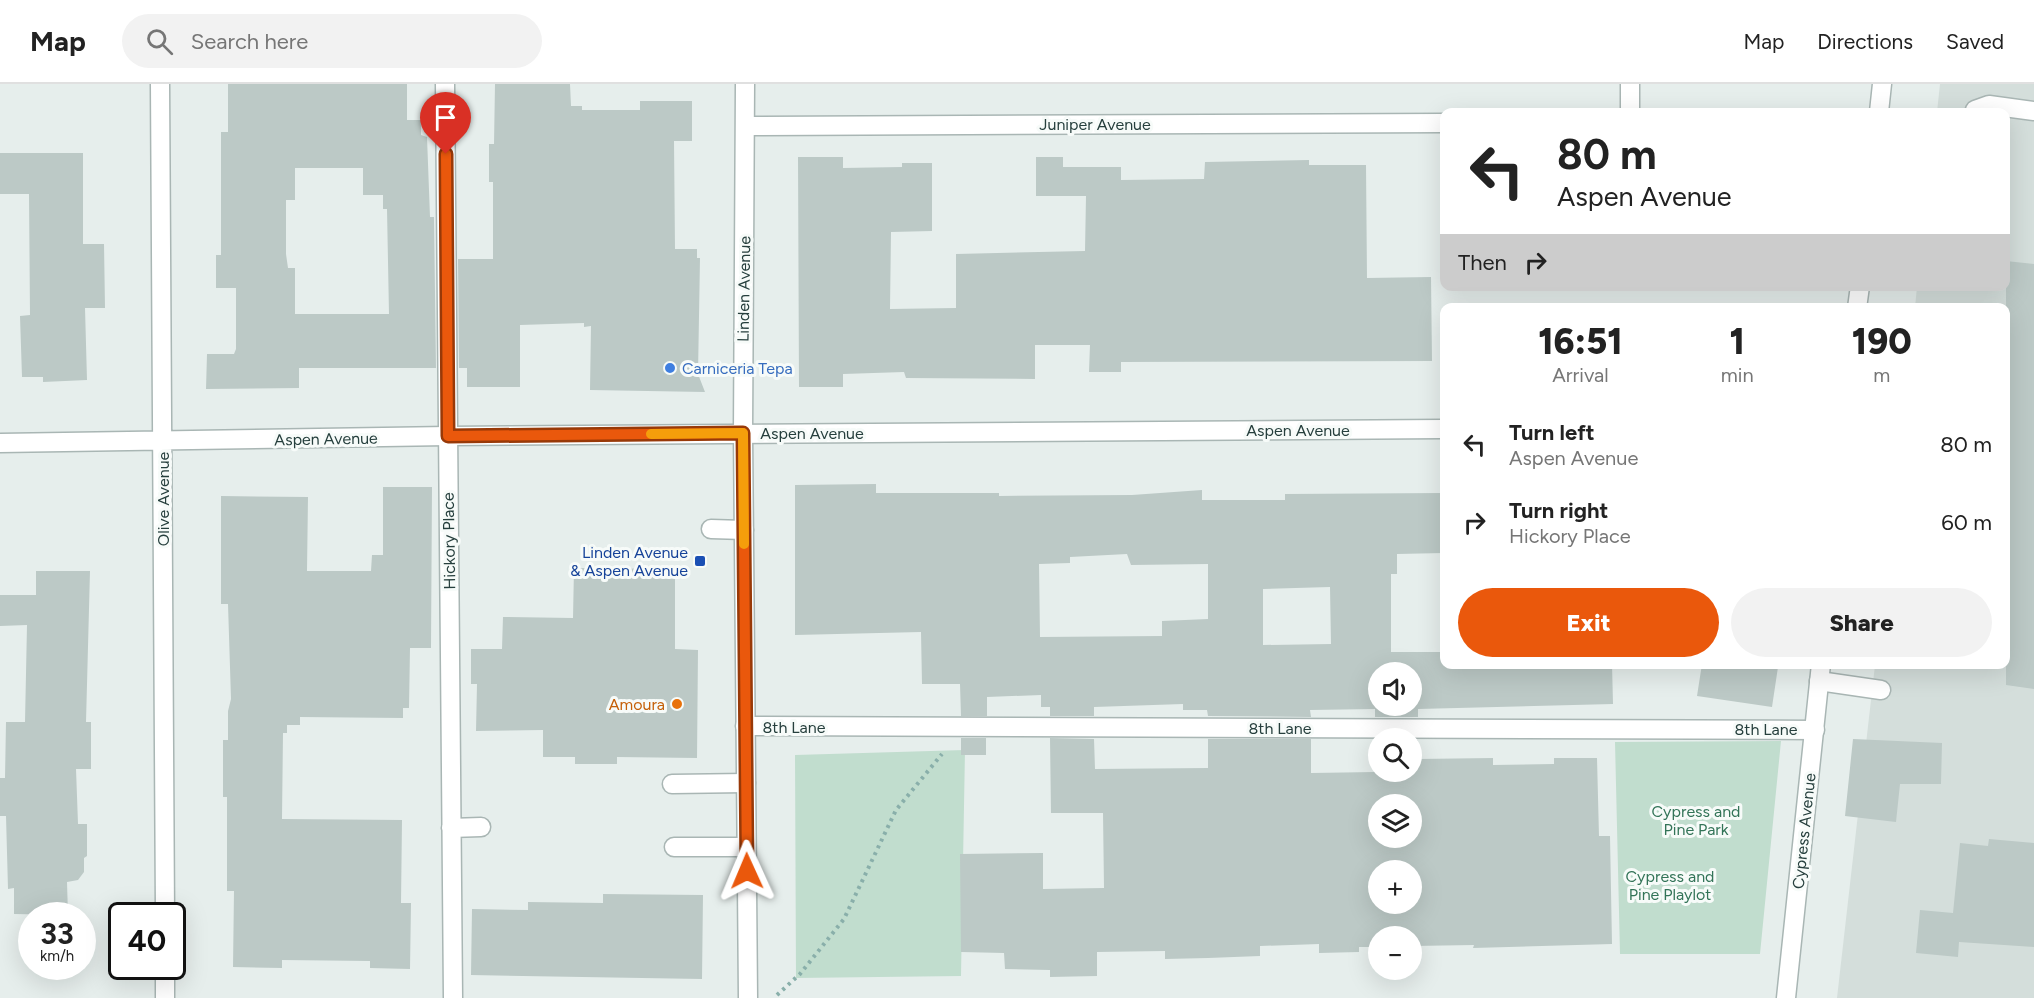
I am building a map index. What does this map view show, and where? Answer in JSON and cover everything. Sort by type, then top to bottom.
[{"type":"street","name":"Olive Avenue","points":[[160,84],[165,902]]},
{"type":"street","name":"Hickory Place","points":[[445,84],[448,436],[457,532],[452,828],[453,998]]},
{"type":"street","name":"Linden Avenue","points":[[745,84],[743,433],[748,998]]},
{"type":"street","points":[[1630,84],[1630,108]]},
{"type":"street","points":[[1879,108],[1882,84]]},
{"type":"street","points":[[1981,108],[1989,105],[2034,111]]},
{"type":"street","name":"Juniper Avenue","points":[[746,126],[1440,123]]},
{"type":"street","name":"Aspen Avenue","points":[[0,443],[162,443],[448,436],[743,433],[1440,429]]},
{"type":"street","points":[[711,529],[744,530]]},
{"type":"street","points":[[1820,673],[1881,690]]},
{"type":"street","name":"Cypress Avenue","points":[[1786,998],[1820,673]]},
{"type":"street","name":"8th Lane","points":[[746,726],[1815,730]]},
{"type":"street","points":[[672,784],[746,783]]},
{"type":"street","points":[[452,828],[481,827]]},
{"type":"street","points":[[674,847],[746,848]]},
{"type":"street","points":[[165,980],[165,998]]},
{"type":"path","points":[[774,998],[800,974],[844,919],[896,810],[940,755],[985,727]]},
{"type":"shaded area","points":[[1940,84],[2034,84],[2034,998],[1837,998],[1875,669],[2010,669],[2010,303],[1915,303],[1917,291],[2010,291],[2010,108],[1937,108]]},
{"type":"green space","name":"Cypress and Pine Park","points":[[1781,741],[1760,954],[1620,954],[1615,742]]},
{"type":"green space","points":[[965,750],[961,976],[796,978],[795,755]]},
{"type":"building","points":[[228,84],[407,84],[407,120],[421,120],[421,135],[427,137],[430,217],[434,217],[436,368],[299,368],[299,388],[206,389],[207,354],[234,354],[236,349],[236,288],[216,288],[216,255],[221,255],[221,132],[228,132]],"holes":[[[295,168],[363,168],[363,195],[383,195],[383,209],[387,209],[389,314],[295,314],[295,268],[288,268],[286,254],[286,200],[295,200]]]},
{"type":"building","points":[[495,84],[570,84],[571,106],[582,106],[582,110],[640,110],[640,101],[692,101],[692,141],[674,141],[675,249],[697,249],[697,258],[700,258],[698,374],[705,392],[590,390],[591,326],[584,327],[584,323],[520,325],[520,387],[467,387],[467,368],[459,368],[458,259],[493,259],[493,182],[489,182],[489,144],[494,144]]},
{"type":"building","points":[[0,153],[83,153],[83,244],[104,244],[105,308],[85,308],[87,380],[43,382],[43,377],[22,377],[20,316],[30,315],[29,194],[0,194]]},
{"type":"building","points":[[798,157],[843,157],[843,168],[902,167],[902,163],[932,163],[932,231],[891,232],[890,309],[956,308],[956,254],[1085,251],[1086,196],[1036,196],[1036,157],[1063,157],[1063,167],[1121,167],[1121,180],[1204,179],[1205,162],[1309,160],[1309,165],[1366,165],[1367,278],[1431,277],[1432,361],[1121,362],[1121,372],[1089,372],[1090,345],[1035,345],[1035,379],[906,378],[904,372],[843,374],[843,387],[799,387]]},
{"type":"building","points":[[2010,261],[2034,264],[2034,689],[2006,685],[2006,669],[2010,669],[2010,303],[2006,303],[2006,291],[2010,291]]},
{"type":"building","points":[[876,484],[876,493],[999,493],[999,496],[1132,495],[1202,490],[1202,500],[1285,500],[1285,494],[1440,493],[1440,553],[1397,554],[1397,574],[1391,574],[1391,652],[1440,652],[1440,669],[1612,669],[1613,704],[1422,709],[1422,662],[1368,662],[1368,709],[1310,710],[1311,717],[1208,716],[1207,710],[1183,710],[1183,704],[1094,707],[1094,716],[1050,716],[1050,707],[1041,707],[1041,695],[987,697],[987,716],[961,716],[960,684],[922,684],[921,632],[795,635],[795,485]],"holes":[[[1127,554],[1131,565],[1208,564],[1208,619],[1162,621],[1162,636],[1040,637],[1039,564],[1070,563],[1070,557]],[[1330,587],[1331,644],[1263,645],[1263,589]]]},
{"type":"building","points":[[383,487],[432,487],[431,648],[410,648],[409,708],[403,708],[403,718],[300,717],[300,725],[287,725],[287,733],[283,733],[282,819],[402,820],[401,903],[411,903],[410,969],[370,968],[370,961],[282,960],[282,968],[233,967],[234,891],[227,891],[227,797],[223,797],[223,740],[228,740],[228,711],[231,699],[228,604],[221,604],[221,496],[308,497],[307,571],[371,571],[372,555],[383,555]]},
{"type":"building","points":[[574,568],[675,569],[675,649],[698,650],[697,758],[617,757],[617,764],[575,764],[575,757],[543,757],[543,730],[476,731],[477,684],[471,684],[471,649],[502,649],[503,617],[573,618]]},
{"type":"building","points":[[36,571],[90,571],[86,722],[91,722],[91,769],[76,769],[78,824],[87,824],[87,856],[84,858],[84,872],[78,880],[67,882],[68,902],[18,902],[18,914],[14,914],[14,888],[8,889],[6,816],[0,816],[0,778],[5,778],[6,722],[25,722],[27,625],[0,626],[0,595],[36,595]]},
{"type":"building","points":[[1701,669],[1778,669],[1772,707],[1697,696]]},
{"type":"building","points":[[1375,716],[1418,716],[1418,717]]},
{"type":"building","points":[[961,738],[986,738],[986,755],[961,755]]},
{"type":"building","points":[[1050,738],[1094,739],[1095,769],[1208,768],[1208,739],[1311,739],[1311,773],[1368,772],[1368,782],[1422,782],[1422,759],[1493,758],[1493,765],[1554,764],[1554,758],[1597,758],[1599,836],[1610,836],[1612,944],[1473,948],[1474,945],[1422,946],[1422,926],[1368,926],[1368,947],[1359,947],[1359,952],[1319,953],[1319,944],[1260,946],[1260,956],[1208,958],[1165,959],[1165,951],[1097,952],[1097,976],[1050,977],[1050,970],[1005,969],[1004,953],[961,952],[960,854],[1043,853],[1043,889],[1104,888],[1103,813],[1051,813]]},
{"type":"building","points":[[1853,739],[1942,743],[1941,784],[1900,784],[1896,822],[1845,816]]},
{"type":"building","points":[[1989,839],[2034,843],[2034,947],[1959,942],[1958,957],[1916,953],[1920,910],[1953,913],[1960,843],[1988,846]]},
{"type":"building","points":[[603,894],[703,895],[702,979],[471,975],[472,909],[528,910],[528,902],[603,903]]},
{"type":"slow traffic","points":[[651,434],[743,433],[744,544]]},
{"type":"place","name":"Carniceria Tepa","points":[[670,368]]},
{"type":"place","name":"Linden Avenue & Aspen Avenue","points":[[700,561]]},
{"type":"place","name":"Amoura","points":[[677,704]]},
{"type":"route","points":[[446,154],[448,436],[743,433],[747,871]]},
{"type":"park label","name":"Cypress and Pine Playlot","points":[[1670,885]]}]
